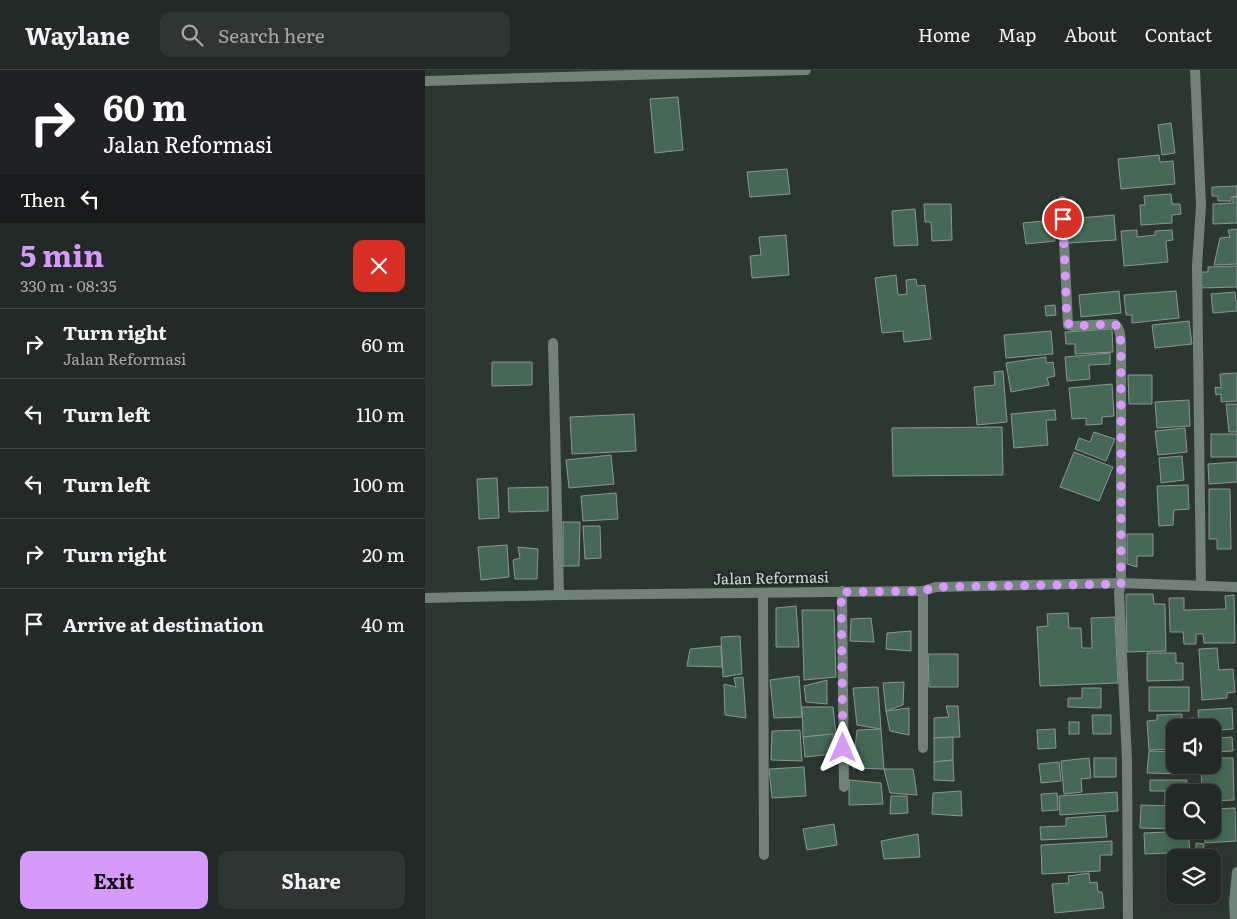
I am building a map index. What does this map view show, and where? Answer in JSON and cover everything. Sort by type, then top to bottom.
[{"type":"street","points":[[425,81],[806,70]]},
{"type":"street","points":[[1195,70],[1201,206],[1197,265],[1201,586]]},
{"type":"street","points":[[1062,201],[1067,322],[1072,326],[1115,324],[1120,331],[1121,584],[1119,592],[1127,760],[1128,919]]},
{"type":"street","points":[[553,343],[559,595]]},
{"type":"street","name":"Jalan Reformasi","points":[[425,598],[923,591],[936,587],[1121,584],[1237,587]]},
{"type":"street","points":[[923,591],[923,748]]},
{"type":"street","points":[[841,592],[844,787]]},
{"type":"street","points":[[763,593],[764,855]]},
{"type":"street","points":[[1235,919],[1234,902],[1237,872]]},
{"type":"building","points":[[678,97],[683,150],[655,153],[650,99]]},
{"type":"building","points":[[1171,123],[1175,153],[1162,155],[1158,125]]},
{"type":"building","points":[[1159,155],[1160,162],[1173,161],[1175,184],[1121,189],[1118,159]]},
{"type":"building","points":[[787,169],[790,194],[750,197],[747,172]]},
{"type":"building","points":[[1237,186],[1237,196],[1231,197],[1231,201],[1218,201],[1218,196],[1212,196],[1212,187]]},
{"type":"building","points":[[1171,194],[1172,204],[1180,204],[1181,214],[1172,215],[1172,223],[1141,225],[1140,205],[1145,205],[1144,196]]},
{"type":"building","points":[[1233,197],[1237,197],[1237,223],[1213,224],[1213,204],[1233,203]]},
{"type":"building","points":[[924,204],[951,204],[952,240],[932,241],[931,222],[925,222]]},
{"type":"building","points":[[915,209],[918,245],[894,246],[892,211]]},
{"type":"building","points":[[1114,215],[1116,240],[1068,243],[1067,219]]},
{"type":"building","points":[[1053,220],[1055,241],[1026,244],[1023,223]]},
{"type":"building","points":[[1237,229],[1237,264],[1214,265],[1220,238],[1230,237],[1228,230]]},
{"type":"building","points":[[1137,230],[1137,237],[1155,235],[1155,231],[1172,230],[1173,240],[1166,241],[1168,262],[1124,266],[1121,231]]},
{"type":"building","points":[[786,235],[789,275],[752,278],[750,256],[761,255],[759,237]]},
{"type":"building","points":[[1237,266],[1237,287],[1198,288],[1198,272],[1208,272],[1208,267]]},
{"type":"building","points":[[896,275],[898,295],[907,294],[906,280],[916,279],[917,286],[925,285],[931,339],[904,342],[903,331],[882,333],[875,278]]},
{"type":"building","points":[[1119,291],[1121,313],[1081,317],[1079,295]]},
{"type":"building","points":[[1176,291],[1179,318],[1132,323],[1132,315],[1126,315],[1124,295]]},
{"type":"building","points":[[1235,292],[1237,311],[1213,313],[1211,294]]},
{"type":"building","points":[[1055,305],[1056,315],[1046,316],[1045,306]]},
{"type":"building","points":[[1189,321],[1192,344],[1155,348],[1152,325]]},
{"type":"building","points":[[1112,329],[1113,352],[1075,354],[1075,344],[1066,344],[1065,332]]},
{"type":"building","points":[[1051,331],[1053,354],[1006,358],[1004,335]]},
{"type":"building","points":[[1110,353],[1110,364],[1089,365],[1090,379],[1067,381],[1065,357]]},
{"type":"building","points":[[1046,357],[1046,363],[1053,362],[1055,376],[1047,378],[1049,385],[1011,392],[1006,363]]},
{"type":"building","points":[[492,362],[532,362],[532,385],[492,386]]},
{"type":"building","points":[[1003,371],[1007,422],[977,425],[974,387],[995,385],[994,372]]},
{"type":"building","points":[[1237,373],[1237,401],[1221,402],[1221,394],[1216,395],[1215,387],[1221,388],[1220,374]]},
{"type":"building","points":[[1128,375],[1152,375],[1152,404],[1129,404]]},
{"type":"building","points":[[1112,384],[1114,416],[1102,417],[1102,424],[1086,425],[1086,418],[1072,419],[1069,388]]},
{"type":"building","points":[[1189,400],[1190,426],[1157,428],[1155,402]]},
{"type":"building","points":[[1226,404],[1237,404],[1237,432],[1229,432]]},
{"type":"building","points":[[1055,410],[1056,420],[1046,420],[1048,445],[1014,448],[1011,414]]},
{"type":"building","points":[[634,414],[636,451],[572,454],[570,417]]},
{"type":"building","points":[[1002,427],[1003,475],[893,476],[892,428]]},
{"type":"building","points":[[1185,428],[1187,452],[1158,455],[1155,431]]},
{"type":"building","points":[[1094,432],[1115,439],[1106,461],[1075,449],[1079,438],[1090,442]]},
{"type":"building","points":[[1211,434],[1237,434],[1237,457],[1211,457]]},
{"type":"building","points":[[1074,452],[1113,467],[1099,501],[1060,487]]},
{"type":"building","points":[[611,455],[614,484],[569,488],[566,460]]},
{"type":"building","points":[[1182,456],[1184,480],[1161,483],[1159,458]]},
{"type":"building","points":[[1237,462],[1237,482],[1209,484],[1208,464]]},
{"type":"building","points":[[497,478],[499,518],[479,519],[477,479]]},
{"type":"building","points":[[1188,485],[1189,509],[1174,510],[1173,525],[1159,526],[1157,486]]},
{"type":"building","points":[[548,487],[548,511],[509,512],[508,488]]},
{"type":"building","points":[[1209,489],[1230,489],[1231,549],[1217,549],[1217,539],[1209,539]]},
{"type":"building","points":[[616,493],[618,519],[583,521],[581,496]]},
{"type":"building","points":[[563,522],[580,522],[579,566],[563,566]]},
{"type":"building","points":[[583,526],[600,526],[601,558],[585,559]]},
{"type":"building","points":[[1127,534],[1153,534],[1153,556],[1137,556],[1137,567],[1127,564]]},
{"type":"building","points":[[507,545],[509,577],[481,580],[478,547]]},
{"type":"building","points":[[518,547],[538,549],[537,579],[515,579],[513,560],[520,558]]},
{"type":"building","points":[[1126,594],[1153,594],[1154,604],[1165,604],[1166,651],[1127,652]]},
{"type":"building","points":[[1234,595],[1235,643],[1204,643],[1203,634],[1196,634],[1196,644],[1184,644],[1183,632],[1170,632],[1169,598],[1184,598],[1184,610],[1226,609],[1225,596]]},
{"type":"building","points":[[796,606],[799,647],[776,647],[776,608]]},
{"type":"building","points":[[802,610],[834,610],[836,677],[804,680]]},
{"type":"building","points":[[1068,613],[1069,628],[1081,628],[1082,648],[1092,648],[1091,618],[1115,617],[1118,683],[1040,686],[1037,627],[1048,626],[1047,614]]},
{"type":"building","points":[[871,618],[874,642],[850,641],[851,619]]},
{"type":"building","points":[[911,631],[911,651],[886,649],[887,633]]},
{"type":"building","points":[[740,636],[742,674],[723,677],[721,637]]},
{"type":"building","points":[[721,646],[722,667],[687,666],[690,649]]},
{"type":"building","points":[[1217,648],[1219,670],[1233,669],[1235,692],[1227,693],[1227,698],[1202,700],[1199,649]]},
{"type":"building","points":[[1147,653],[1176,653],[1176,663],[1183,663],[1183,680],[1147,681]]},
{"type":"building","points":[[928,654],[958,654],[958,687],[929,687]]},
{"type":"building","points":[[799,676],[802,717],[774,718],[770,680]]},
{"type":"building","points":[[743,677],[746,718],[725,715],[724,684],[736,687],[734,678]]},
{"type":"building","points":[[827,680],[827,704],[806,702],[804,686]]},
{"type":"building","points":[[904,682],[903,705],[886,711],[883,683]]},
{"type":"building","points":[[878,687],[881,729],[857,725],[853,688]]},
{"type":"building","points":[[1149,687],[1189,687],[1189,711],[1149,711]]},
{"type":"building","points":[[1082,688],[1101,688],[1101,708],[1068,707],[1068,698],[1082,698]]},
{"type":"building","points":[[946,706],[958,706],[960,737],[934,738],[934,718],[949,717]]},
{"type":"building","points":[[802,707],[833,707],[836,734],[803,737]]},
{"type":"building","points":[[909,708],[909,735],[890,731],[886,711]]},
{"type":"building","points":[[1232,708],[1233,729],[1221,730],[1221,719],[1198,719],[1198,710]]},
{"type":"building","points":[[1182,714],[1182,719],[1166,719],[1166,749],[1149,750],[1147,721],[1157,720],[1157,715]]},
{"type":"building","points":[[1092,715],[1111,715],[1111,734],[1093,734]]},
{"type":"building","points":[[1069,722],[1079,722],[1079,734],[1069,734]]},
{"type":"building","points":[[881,729],[884,769],[853,768],[857,730]]},
{"type":"building","points":[[1055,729],[1056,748],[1038,749],[1037,730]]},
{"type":"building","points":[[800,730],[802,761],[771,760],[772,731]]},
{"type":"building","points":[[833,734],[834,754],[805,757],[803,737]]},
{"type":"building","points":[[953,737],[953,760],[934,762],[934,738]]},
{"type":"building","points":[[1232,737],[1233,751],[1221,752],[1221,738]]},
{"type":"building","points":[[1149,751],[1166,752],[1166,774],[1147,773]]},
{"type":"building","points":[[1089,758],[1091,778],[1081,779],[1082,792],[1064,794],[1061,761]]},
{"type":"building","points":[[1094,758],[1116,758],[1116,777],[1094,777]]},
{"type":"building","points":[[1221,758],[1233,758],[1234,800],[1221,801],[1221,784],[1202,784],[1201,774],[1221,774]]},
{"type":"building","points":[[953,760],[954,781],[934,780],[934,762]]},
{"type":"building","points":[[1059,762],[1061,781],[1041,783],[1039,764]]},
{"type":"building","points":[[804,767],[806,796],[772,798],[769,769]]},
{"type":"building","points":[[884,769],[913,769],[917,795],[890,793]]},
{"type":"building","points":[[849,780],[881,783],[883,804],[849,805]]},
{"type":"building","points":[[1150,780],[1187,780],[1187,784],[1166,784],[1166,805],[1165,791],[1150,791]]},
{"type":"building","points":[[961,791],[962,816],[932,814],[933,793]]},
{"type":"building","points":[[1117,792],[1118,811],[1060,815],[1059,796]]},
{"type":"building","points":[[1057,793],[1058,810],[1042,811],[1041,794]]},
{"type":"building","points":[[891,796],[907,796],[908,813],[890,814]]},
{"type":"building","points":[[1141,805],[1166,806],[1166,829],[1140,828]]},
{"type":"building","points":[[1235,808],[1236,841],[1205,843],[1205,839],[1221,839],[1221,809]]},
{"type":"building","points":[[1105,815],[1107,837],[1041,840],[1040,827],[1066,826],[1066,818]]},
{"type":"building","points":[[834,824],[837,845],[807,850],[803,829]]},
{"type":"building","points":[[1166,832],[1166,839],[1189,839],[1190,849],[1166,849],[1166,853],[1145,854],[1144,833]]},
{"type":"building","points":[[918,834],[920,857],[884,859],[881,841]]},
{"type":"building","points":[[1112,841],[1112,855],[1100,855],[1100,871],[1042,874],[1041,845]]},
{"type":"building","points":[[1196,843],[1204,844],[1204,849],[1196,849]]},
{"type":"building","points":[[1089,873],[1090,883],[1097,882],[1098,892],[1102,892],[1104,908],[1055,913],[1052,884],[1069,883],[1068,876]]},
{"type":"route","points":[[843,748],[841,592],[923,591],[936,587],[1121,584],[1121,344],[1119,329],[1115,324],[1070,326],[1067,322],[1063,219]]}]
